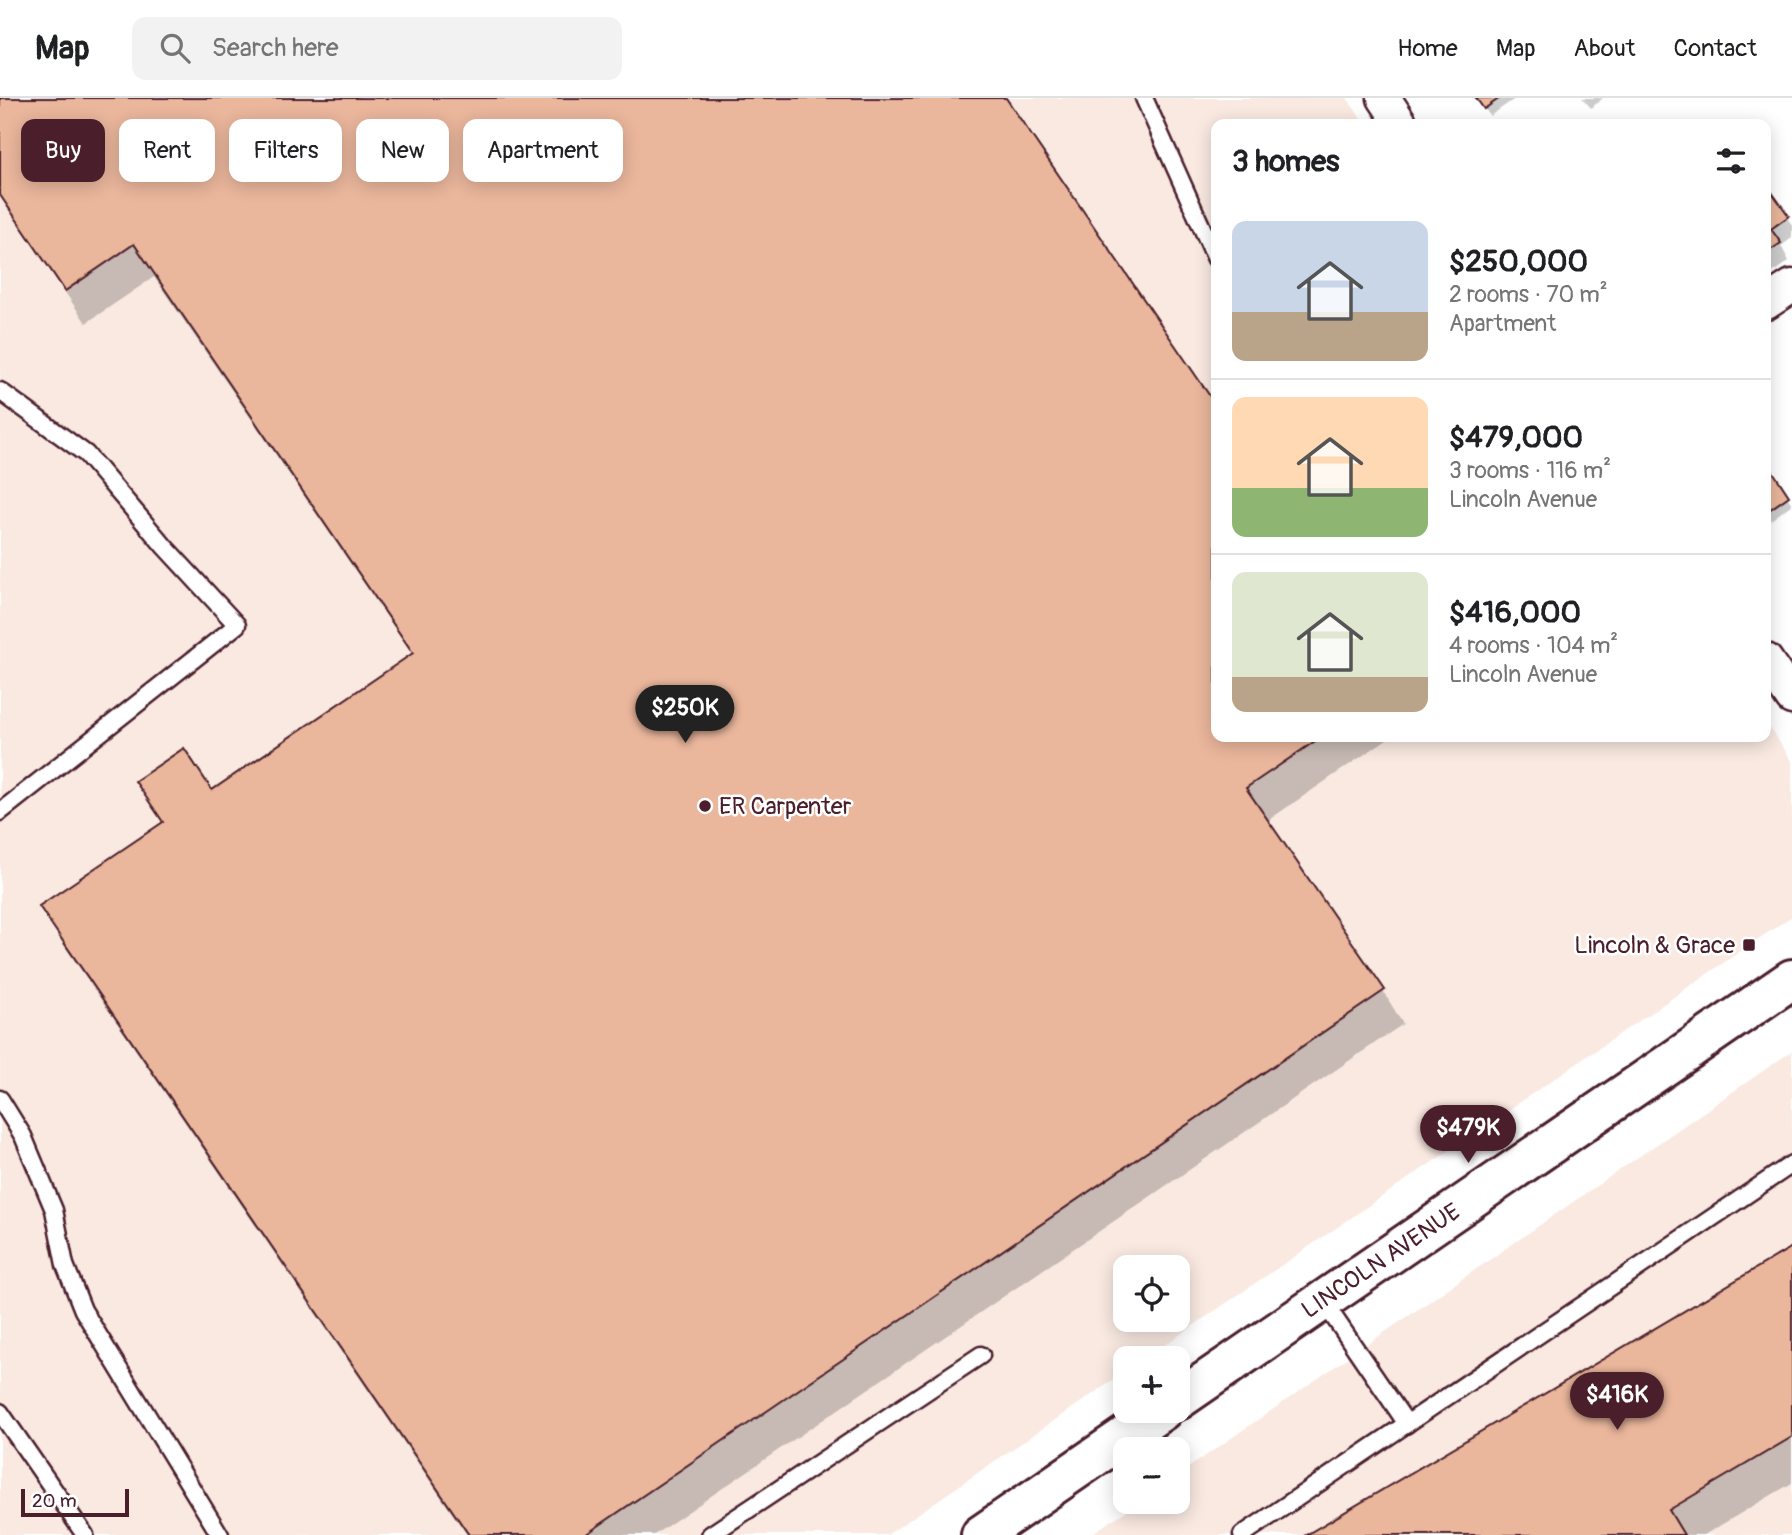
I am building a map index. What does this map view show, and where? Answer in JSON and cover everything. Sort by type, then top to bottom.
[{"type":"street","points":[[1384,98],[1398,119]]},
{"type":"street","points":[[1771,300],[1792,286]]},
{"type":"street","points":[[1771,667],[1792,698]]},
{"type":"street","name":"LINCOLN AVENUE","points":[[1190,1392],[1792,979]]},
{"type":"street","points":[[981,1535],[1144,1423]]},
{"type":"lane","points":[[1144,98],[1211,248]]},
{"type":"lane","points":[[0,391],[86,454],[165,547],[237,625],[155,686],[0,812]]},
{"type":"lane","points":[[0,1099],[23,1136],[54,1210],[65,1265],[83,1310],[220,1535]]},
{"type":"lane","points":[[1242,1535],[1792,1164]]},
{"type":"lane","points":[[1323,1301],[1407,1424]]},
{"type":"lane","points":[[710,1535],[981,1355]]},
{"type":"lane","points":[[0,1412],[85,1535]]},
{"type":"shaded area","name":"ER Carpenter","points":[[0,98],[1347,98],[1362,119],[1211,119],[1211,742],[1771,742],[1771,730],[1792,761],[1792,916],[1190,1328],[1190,1255],[1113,1255],[1113,1332],[1184,1332],[1164,1346],[1113,1346],[1113,1380],[887,1535],[0,1535]]},
{"type":"shaded area","points":[[1792,1051],[1792,1535],[1090,1535],[1121,1514],[1190,1514],[1190,1467]]},
{"type":"building","name":"ER Carpenter","points":[[0,98],[1006,98],[1211,398],[1211,742],[1314,742],[1246,788],[1385,990],[585,1535],[469,1535],[39,906],[163,822],[135,781],[184,748],[212,790],[413,653],[134,244],[65,291],[0,195]]},
{"type":"building","points":[[1476,98],[1500,98],[1484,109]]},
{"type":"building","points":[[1771,191],[1789,216],[1771,229]]},
{"type":"building","points":[[1771,229],[1781,243],[1771,250]]},
{"type":"building","points":[[1771,469],[1789,496],[1771,509]]},
{"type":"building","points":[[1792,1247],[1792,1437],[1669,1510],[1684,1535],[1306,1535]]},
{"type":"place","name":"ER Carpenter","points":[[705,806]]},
{"type":"place","name":"Lincoln & Grace","points":[[1749,945]]}]
